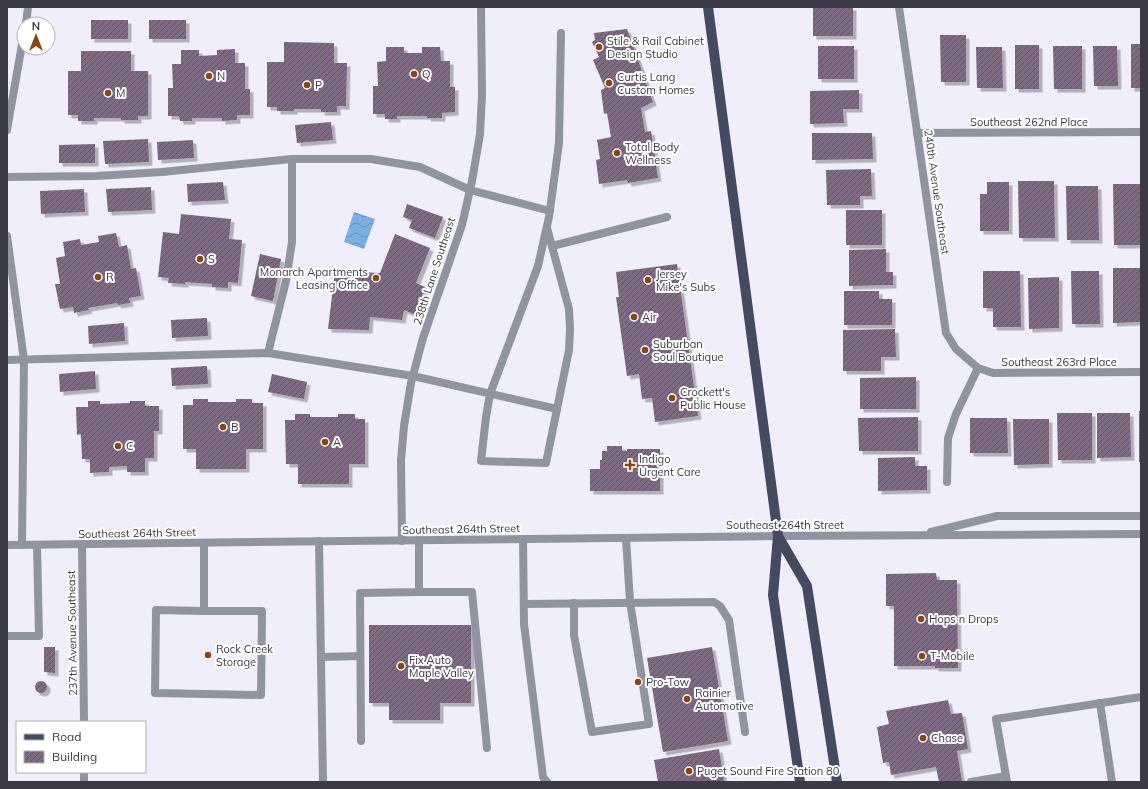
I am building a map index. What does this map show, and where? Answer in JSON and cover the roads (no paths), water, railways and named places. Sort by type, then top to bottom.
[{"type":"main road","points":[[708,7],[778,536],[773,595],[800,782]]},
{"type":"main road","points":[[778,536],[808,586],[837,782]]},
{"type":"street","name":"238th Lane Southeast","points":[[402,540],[401,460],[404,426],[413,376],[424,338],[462,225],[480,134],[481,7]]},
{"type":"street","name":"240th Avenue Southeast","points":[[899,7],[946,333],[956,349],[978,368]]},
{"type":"street","points":[[547,228],[569,309],[570,330],[568,350],[546,463],[481,461],[490,394],[538,266],[547,228],[559,143],[561,33]]},
{"type":"street","points":[[7,130],[20,56]]},
{"type":"street","name":"Southeast 262nd Place","points":[[917,133],[1141,132]]},
{"type":"street","points":[[268,353],[286,281],[292,242],[292,160]]},
{"type":"street","points":[[7,177],[97,176],[292,160],[371,160],[420,167],[470,190],[550,211]]},
{"type":"street","points":[[552,246],[666,218]]},
{"type":"street","points":[[7,236],[24,360],[22,545]]},
{"type":"street","points":[[7,360],[268,353],[413,376],[556,410]]},
{"type":"street","points":[[947,482],[948,438],[956,414],[978,368]]},
{"type":"street","name":"Southeast 263rd Place","points":[[978,368],[993,373],[1141,372]]},
{"type":"street","name":"Southeast 264th Street","points":[[916,535],[997,516],[1141,516]]},
{"type":"street","name":"Southeast 264th Street","points":[[7,545],[778,536],[1141,534]]},
{"type":"street","points":[[574,603],[574,635],[592,732],[649,724],[630,602],[626,538]]},
{"type":"street","points":[[523,539],[524,624],[544,777],[547,782]]},
{"type":"street","points":[[419,540],[419,592]]},
{"type":"street","points":[[319,541],[323,782]]},
{"type":"street","points":[[204,543],[204,611]]},
{"type":"street","name":"237th Avenue Southeast","points":[[82,544],[84,721]]},
{"type":"street","points":[[7,636],[39,636],[37,545]]},
{"type":"street","points":[[361,741],[360,593],[472,592],[488,748]]},
{"type":"street","points":[[524,604],[714,602],[720,606],[729,620],[745,732]]},
{"type":"street","points":[[156,610],[204,611],[262,611],[261,694],[155,693],[156,610]]},
{"type":"street","points":[[321,657],[360,656]]},
{"type":"street","points":[[971,782],[1006,779],[996,719],[1141,697]]},
{"type":"street","points":[[1100,703],[1112,782]]},
{"type":"water","points":[[354,212],[375,219],[364,249],[344,242]]},
{"type":"place","name":"Stile & Rail Cabinet Design Studio","points":[[599,47]]},
{"type":"place","name":"Q","points":[[414,74]]},
{"type":"place","name":"N","points":[[209,76]]},
{"type":"place","name":"Curtis Lang Custom Homes","points":[[609,83]]},
{"type":"place","name":"P","points":[[307,85]]},
{"type":"place","name":"M","points":[[108,93]]},
{"type":"place","name":"Total Body Wellness","points":[[617,153]]},
{"type":"place","name":"S","points":[[200,259]]},
{"type":"place","name":"R","points":[[98,277]]},
{"type":"place","name":"Monarch Apartments Leasing Office","points":[[376,278]]},
{"type":"place","name":"Jersey Mike's Subs","points":[[648,280]]},
{"type":"place","name":"Air","points":[[634,317]]},
{"type":"place","name":"Suburban Soul Boutique","points":[[645,350]]},
{"type":"place","name":"Crockett's Public House","points":[[672,398]]},
{"type":"place","name":"B","points":[[223,427]]},
{"type":"place","name":"A","points":[[325,442]]},
{"type":"place","name":"C","points":[[118,446]]},
{"type":"place","name":"Indigo Urgent Care","points":[[630,465]]},
{"type":"place","name":"Hops n Drops","points":[[921,619]]},
{"type":"place","name":"Rock Creek Storage","points":[[208,655]]},
{"type":"place","name":"T-Mobile","points":[[922,656]]},
{"type":"place","name":"Fix Auto Maple Valley","points":[[401,666]]},
{"type":"place","name":"Pro-Tow","points":[[638,682]]},
{"type":"place","name":"Rainier Automotive","points":[[687,699]]},
{"type":"place","name":"Chase","points":[[923,738]]},
{"type":"place","name":"Puget Sound Fire Station 80","points":[[689,771]]}]
